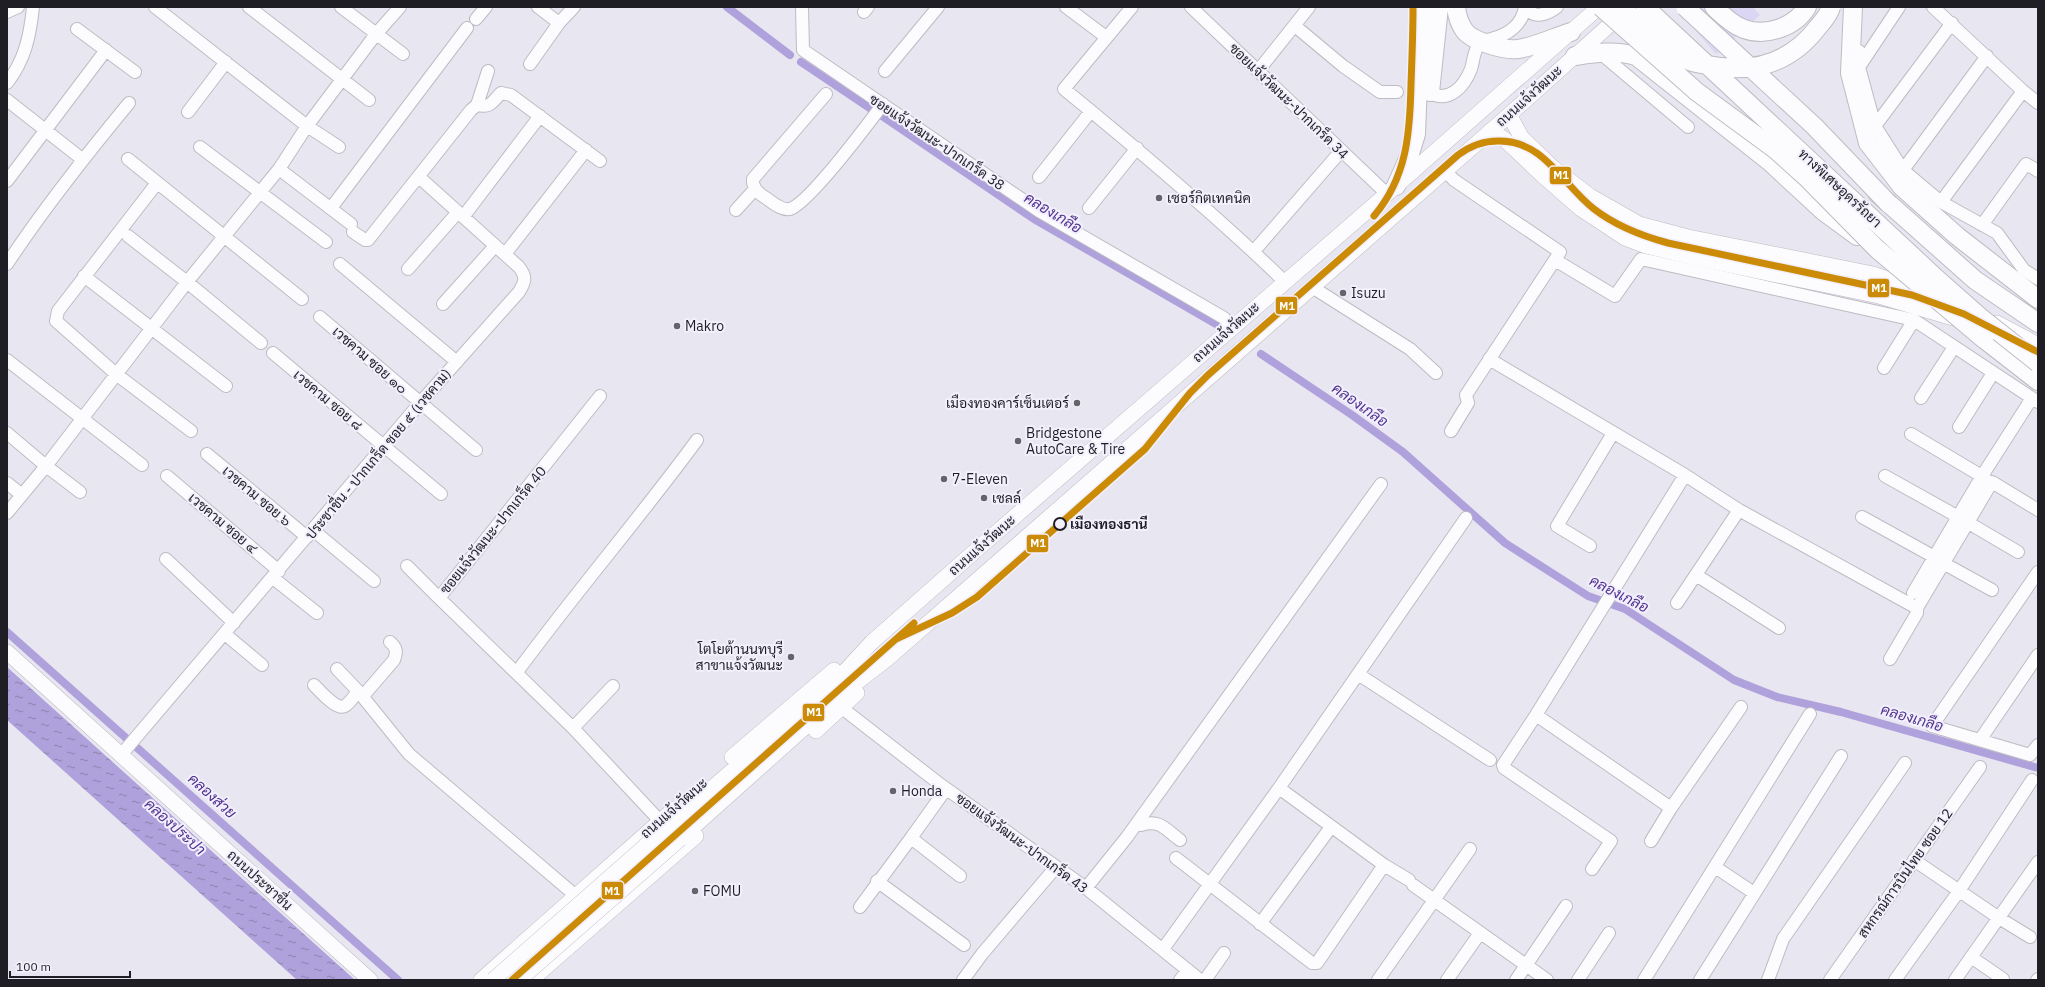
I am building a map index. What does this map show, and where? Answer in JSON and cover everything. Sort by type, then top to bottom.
[{"type":"highway","points":[[1416,134],[1421,7]]},
{"type":"highway","points":[[1392,190],[1409,157],[1416,134],[1424,119],[1430,93],[1432,59],[1439,7]]},
{"type":"highway","points":[[1456,7],[1457,16],[1464,31],[1477,40],[1499,48],[1518,49],[1571,32]]},
{"type":"highway","points":[[1600,7],[1697,92],[1744,125],[1786,159],[1877,249],[1942,306],[2038,381]]},
{"type":"highway","points":[[1621,7],[1646,32],[1688,61],[1726,68],[1760,67],[1789,56],[1811,37],[1831,7]]},
{"type":"highway","name":"ทางพิเศษอุดรรัถยา","points":[[1645,7],[1980,317],[2038,363]]},
{"type":"highway","name":"ทางพิเศษอุดรรัถยา","points":[[1672,7],[1975,280],[2038,323]]},
{"type":"highway","points":[[1685,7],[1814,126],[1889,204]]},
{"type":"highway","points":[[1714,7],[1744,29],[1769,32],[1794,23],[1807,7]]},
{"type":"highway","points":[[1853,7],[1850,73],[1868,143],[1902,187],[1957,236],[2038,299]]},
{"type":"highway","points":[[1575,56],[1598,52],[1624,52],[1636,56],[1770,162],[1823,212],[1877,249]]},
{"type":"main road","name":"ถนนแจ้งวัฒนะ","points":[[481,980],[598,876],[664,824],[834,682],[872,642],[1232,326],[1392,190],[1600,7]]},
{"type":"main road","name":"ถนนแจ้งวัฒนะ","points":[[527,980],[843,692],[887,659],[1509,115],[1629,7]]},
{"type":"main road","points":[[1509,115],[1522,138],[1552,167],[1590,196],[1613,211],[1640,224],[1654,229],[1873,274],[1969,308],[2038,346]]},
{"type":"main road","points":[[1490,131],[1503,138],[1541,174],[1605,226],[1625,238],[1646,246],[1705,260],[1879,296],[1970,324],[2038,363]]},
{"type":"main road","name":"ถนนประชาชื่น","points":[[7,652],[123,753],[370,980]]},
{"type":"main road","name":"ถนนแจ้งวัฒนะ","points":[[527,980],[595,925],[842,708],[887,659]]},
{"type":"main road","name":"ถนนแจ้งวัฒนะ","points":[[492,980],[664,824]]},
{"type":"main road","points":[[598,876],[594,887],[596,894],[603,902],[611,905],[620,903]]},
{"type":"main road","points":[[573,898],[582,897],[592,899],[598,906],[599,915],[595,925]]},
{"type":"main road","points":[[511,954],[527,980]]},
{"type":"street","points":[[7,12],[18,7]]},
{"type":"street","points":[[7,83],[23,56],[30,37],[33,7]]},
{"type":"street","points":[[155,7],[307,126],[339,148]]},
{"type":"street","points":[[249,7],[369,100]]},
{"type":"street","points":[[341,7],[403,54]]},
{"type":"street","points":[[7,513],[46,466],[187,282],[279,169],[307,126],[342,79],[376,34],[400,7]]},
{"type":"street","points":[[476,19],[486,7]]},
{"type":"street","points":[[538,7],[559,23]]},
{"type":"street","points":[[530,64],[559,23],[574,7]]},
{"type":"street","name":"ซอยแจ้งวัฒนะ-ปากเกร็ด 38","points":[[802,7],[803,50],[1039,211],[1224,318],[1232,326]]},
{"type":"street","points":[[885,71],[938,7]]},
{"type":"street","points":[[1066,7],[1106,37]]},
{"type":"street","points":[[1132,7],[1064,89],[1137,148],[1254,251],[1285,282]]},
{"type":"street","points":[[1258,71],[1309,7]]},
{"type":"street","points":[[1430,93],[1437,97],[1444,97],[1455,92],[1466,79],[1474,52],[1481,41],[1508,32],[1519,24],[1525,7],[1528,11],[1534,14],[1543,15],[1556,7]]},
{"type":"street","points":[[1861,7],[1859,67],[1875,126],[1903,170],[1941,202],[1997,233],[2024,270],[2038,279]]},
{"type":"street","points":[[1859,67],[1899,7]]},
{"type":"street","points":[[1933,7],[1952,23],[2023,91],[2038,103]]},
{"type":"street","name":"ซอยแจ้งวัฒนะ-ปากเกร็ด 34","points":[[1197,9],[1258,71],[1341,151],[1392,190]]},
{"type":"street","points":[[1875,126],[1952,23]]},
{"type":"street","points":[[1295,26],[1343,66],[1380,92],[1397,92]]},
{"type":"street","points":[[331,208],[467,28]]},
{"type":"street","points":[[77,29],[135,72]]},
{"type":"street","points":[[7,181],[106,50]]},
{"type":"street","points":[[1598,52],[1688,127]]},
{"type":"street","points":[[1903,170],[1987,56]]},
{"type":"street","points":[[188,112],[226,62]]},
{"type":"street","points":[[279,169],[331,208],[364,240],[368,240],[471,110],[477,105],[488,71]]},
{"type":"street","points":[[1941,202],[2023,91]]},
{"type":"street","points":[[477,105],[485,107],[491,106],[501,93],[506,93],[540,116],[600,161]]},
{"type":"street","points":[[826,94],[753,179],[752,183],[755,189],[764,197],[784,209],[790,209],[804,200],[837,163],[883,104]]},
{"type":"street","points":[[7,100],[82,159]]},
{"type":"street","points":[[7,264],[32,226],[82,159],[129,103]]},
{"type":"street","points":[[1039,177],[1091,111]]},
{"type":"street","points":[[408,269],[460,214],[540,116]]},
{"type":"street","points":[[200,147],[326,242]]},
{"type":"street","points":[[1089,208],[1137,148]]},
{"type":"street","points":[[505,254],[586,150]]},
{"type":"street","points":[[1254,251],[1341,151]]},
{"type":"street","points":[[128,159],[302,299]]},
{"type":"street","points":[[1982,224],[2026,164],[2038,171]]},
{"type":"street","points":[[1445,171],[1454,180],[1560,252],[1466,395],[1468,403],[1451,430]]},
{"type":"street","name":"ประชาชื่น - ปากเกร็ด ซอย ๕ (เวชคาม)","points":[[123,753],[132,740],[276,574],[420,403],[519,292],[526,281],[525,273],[519,267],[419,177]]},
{"type":"street","points":[[157,183],[58,311],[56,321],[116,374],[191,430]]},
{"type":"street","points":[[736,210],[755,189]]},
{"type":"street","points":[[1605,226],[1613,211]]},
{"type":"street","points":[[128,236],[261,343]]},
{"type":"street","points":[[443,304],[495,246]]},
{"type":"street","points":[[1555,260],[1614,296],[1641,258],[1914,320],[2035,400],[1986,478],[1938,560],[1917,608],[1917,613],[1890,659]]},
{"type":"street","points":[[340,264],[457,362]]},
{"type":"street","points":[[84,276],[226,386]]},
{"type":"street","points":[[1312,287],[1410,349],[1436,373]]},
{"type":"street","name":"เวชคาม ซอย ๑๐","points":[[320,317],[476,450]]},
{"type":"street","points":[[1884,368],[1914,320]]},
{"type":"street","points":[[1921,398],[1954,347]]},
{"type":"street","name":"เวชคาม ซอย ๘","points":[[273,354],[442,494]]},
{"type":"street","points":[[1489,359],[1685,475],[1739,510],[1917,608]]},
{"type":"street","points":[[7,360],[142,465]]},
{"type":"street","points":[[1959,427],[1993,373]]},
{"type":"street","name":"ซอยแจ้งวัฒนะ-ปากเกร็ด 40","points":[[600,396],[439,598],[573,728],[664,824]]},
{"type":"street","points":[[7,433],[80,492]]},
{"type":"street","points":[[1590,546],[1557,526],[1613,433]]},
{"type":"street","points":[[1911,434],[2038,510]]},
{"type":"street","points":[[517,672],[554,621],[652,500],[697,440]]},
{"type":"street","name":"เวชคาม ซอย ๖","points":[[207,454],[310,534],[374,581]]},
{"type":"street","points":[[1592,869],[1611,841],[1504,768],[1503,765],[1536,715],[1685,475]]},
{"type":"street","name":"เวชคาม ซอย ๔","points":[[167,476],[317,613]]},
{"type":"street","points":[[1885,476],[2018,552]]},
{"type":"street","points":[[7,483],[22,495]]},
{"type":"street","points":[[1086,888],[1137,823],[1381,484]]},
{"type":"street","points":[[1677,603],[1739,510]]},
{"type":"street","points":[[1862,517],[1992,590]]},
{"type":"street","points":[[1162,949],[1279,788],[1466,518]]},
{"type":"street","points":[[166,559],[234,622]]},
{"type":"street","points":[[1913,593],[1938,560]]},
{"type":"street","points":[[407,566],[439,598]]},
{"type":"street","points":[[2038,572],[1932,726],[2030,755],[2038,745]]},
{"type":"street","points":[[1696,575],[1779,628]]},
{"type":"street","points":[[224,634],[262,665]]},
{"type":"street","points":[[314,685],[332,703],[340,707],[344,706],[361,694],[394,660],[397,652],[396,647],[390,642]]},
{"type":"street","points":[[1980,740],[2038,655]]},
{"type":"street","points":[[336,669],[361,694],[409,754],[573,898]]},
{"type":"street","points":[[1358,674],[1490,760]]},
{"type":"street","points":[[573,728],[613,686]]},
{"type":"street","points":[[1651,841],[1671,808],[1741,707]]},
{"type":"street","name":"ซอยแจ้งวัฒนะ-ปากเกร็ด 43","points":[[842,708],[946,789],[1086,888],[1200,980]]},
{"type":"street","points":[[1644,980],[1810,714]]},
{"type":"street","points":[[1536,715],[1671,808]]},
{"type":"street","points":[[1700,980],[1841,756]]},
{"type":"street","points":[[1768,980],[1783,939],[1905,763]]},
{"type":"street","name":"สหกรณ์การบินไทย ซอย 12","points":[[1830,980],[1980,767]]},
{"type":"street","points":[[1895,980],[1959,891],[2032,780]]},
{"type":"street","points":[[1279,788],[1384,865],[1411,882],[1435,901],[1547,980]]},
{"type":"street","points":[[860,907],[877,881],[946,789]]},
{"type":"street","points":[[1137,823],[1141,825],[1150,822],[1156,823],[1180,840]]},
{"type":"street","points":[[1260,924],[1331,827]]},
{"type":"street","points":[[910,838],[960,876]]},
{"type":"street","points":[[1378,980],[1435,901],[1470,849]]},
{"type":"street","points":[[1176,858],[1312,963],[1316,963],[1384,865]]},
{"type":"street","points":[[1914,860],[1998,918],[2030,937]]},
{"type":"street","points":[[1955,980],[2038,862]]},
{"type":"street","points":[[963,980],[982,954],[1056,867]]},
{"type":"street","points":[[1715,867],[1754,893]]},
{"type":"street","points":[[877,881],[964,945]]},
{"type":"street","points":[[1516,980],[1566,906]]},
{"type":"street","points":[[1447,980],[1480,933]]},
{"type":"street","points":[[1578,980],[1609,933]]},
{"type":"street","points":[[1205,980],[1224,953]]},
{"type":"street","points":[[1971,957],[2003,979]]},
{"type":"street","points":[[1180,980],[1188,970]]},
{"type":"shaded area","points":[[1675,7],[1753,7],[1760,15],[1716,54]]},
{"type":"water","name":"คลองประปา","points":[[7,667],[355,980],[297,980],[7,720]]},
{"type":"waterway","name":"คลองเกลือ","points":[[727,7],[790,55]]},
{"type":"waterway","name":"คลองเกลือ","points":[[801,62],[871,109]]},
{"type":"waterway","name":"คลองเกลือ","points":[[882,116],[1034,219],[1216,324]]},
{"type":"waterway","name":"คลองเกลือ","points":[[1261,354],[1352,415],[1403,452],[1505,543],[1588,596],[1625,609],[1734,680],[1777,697],[1841,712],[2038,768]]},
{"type":"waterway","name":"คลองส่วย","points":[[7,632],[398,980]]},
{"type":"railway","points":[[896,639],[965,605],[1060,524]]},
{"type":"transit line","name":"M1","points":[[1374,216],[1394,186],[1400,170],[1408,137],[1413,7]]},
{"type":"transit line","name":"M1","points":[[896,639],[952,613],[977,597],[1145,449],[1190,393],[1208,375],[1458,155],[1467,149],[1482,143],[1498,141],[1514,143],[1528,148],[1540,155],[1551,165],[1594,209],[1602,215],[1639,234],[1668,243],[1912,295],[1964,314],[2038,352]]},
{"type":"transit line","name":"M1","points":[[512,980],[914,623]]},
{"type":"place","name":"เซอร์กิตเทคนิค","points":[[1159,198]]},
{"type":"place","name":"Isuzu","points":[[1343,293]]},
{"type":"place","name":"Makro","points":[[677,326]]},
{"type":"place","name":"เมืองทองคาร์เซ็นเตอร์","points":[[1077,403]]},
{"type":"place","name":"Bridgestone AutoCare & Tire","points":[[1018,441]]},
{"type":"place","name":"7-Eleven","points":[[944,479]]},
{"type":"place","name":"เชลล์","points":[[984,498]]},
{"type":"place","name":"เมืองทองธานี","points":[[1060,524]]},
{"type":"place","name":"โตโยต้านนทบุรี สาขาแจ้งวัฒนะ","points":[[791,657]]},
{"type":"place","name":"Honda","points":[[893,791]]},
{"type":"place","name":"FOMU","points":[[695,891]]}]
